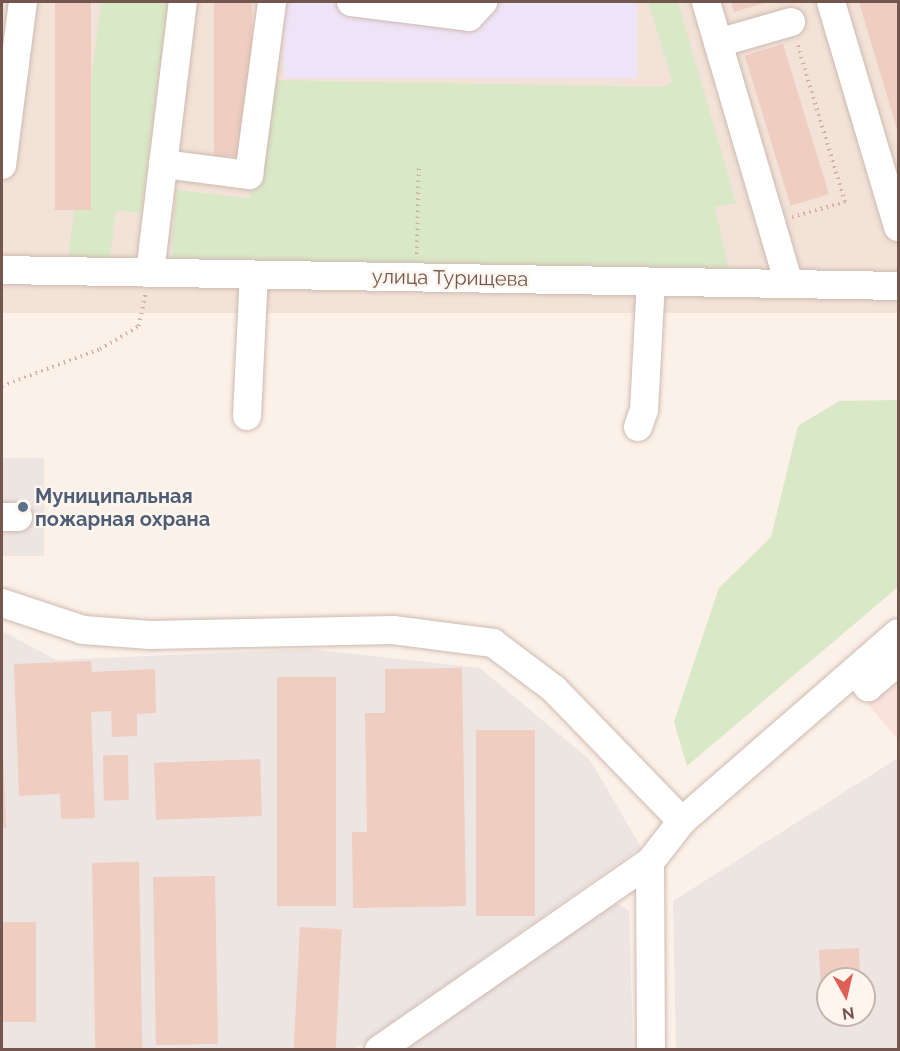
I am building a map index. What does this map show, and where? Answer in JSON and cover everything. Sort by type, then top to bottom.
[{"type":"street","points":[[2,165],[23,2]]},
{"type":"street","points":[[150,273],[183,2]]},
{"type":"street","points":[[163,164],[249,175],[272,2]]},
{"type":"street","points":[[351,2],[469,17],[483,2]]},
{"type":"street","points":[[706,2],[789,284]]},
{"type":"street","points":[[831,2],[898,227]]},
{"type":"street","points":[[718,43],[791,22]]},
{"type":"street","name":"улица Турищева","points":[[2,270],[898,286]]},
{"type":"street","points":[[247,416],[255,275]]},
{"type":"street","points":[[638,427],[644,410],[651,282]]},
{"type":"street","points":[[2,603],[83,630],[150,635],[393,630],[493,643],[554,689],[682,821]]},
{"type":"street","points":[[379,1050],[650,862],[682,821],[898,633]]},
{"type":"street","points":[[855,671],[868,687],[898,662]]},
{"type":"street","points":[[650,862],[651,1050]]},
{"type":"path","points":[[771,223],[844,202],[791,22]]},
{"type":"path","points":[[417,278],[419,165]]},
{"type":"path","points":[[2,386],[100,349],[139,326],[150,273]]},
{"type":"shaded area","points":[[2,2],[898,2],[898,313],[2,313]]},
{"type":"shaded area","points":[[284,2],[637,2],[637,78],[284,78]]},
{"type":"shaded area","name":"Муниципальная пожарная охрана","points":[[2,458],[44,458],[44,556],[2,556]]},
{"type":"shaded area","points":[[2,631],[56,660],[309,649],[480,668],[590,760],[641,847],[355,1049],[2,1049]]},
{"type":"shaded area","points":[[898,645],[898,740],[852,685]]},
{"type":"shaded area","points":[[898,758],[898,1049],[676,1049],[673,901]]},
{"type":"shaded area","points":[[611,901],[629,910],[633,1049],[398,1050]]},
{"type":"green space","points":[[101,2],[168,2],[141,213],[116,210],[109,263],[68,258]]},
{"type":"green space","points":[[648,2],[678,2],[736,203],[715,207],[729,271],[171,265],[176,190],[250,198],[267,80],[662,87],[673,83]]},
{"type":"green space","points":[[898,400],[898,587],[687,766],[674,722],[719,588],[771,537],[798,426],[839,401]]},
{"type":"building","points":[[55,2],[91,2],[91,210],[55,210]]},
{"type":"building","points":[[214,2],[252,2],[252,156],[214,156]]},
{"type":"building","points":[[731,2],[767,2],[734,12]]},
{"type":"building","points":[[859,2],[898,2],[898,132]]},
{"type":"building","points":[[783,44],[829,194],[791,206],[745,56]]},
{"type":"building","points":[[91,661],[92,672],[155,669],[156,713],[137,714],[137,736],[112,737],[111,711],[91,712],[95,818],[61,819],[60,794],[19,796],[14,664]]},
{"type":"building","points":[[462,668],[466,906],[353,908],[352,832],[367,832],[365,713],[385,713],[385,669]]},
{"type":"building","points":[[277,677],[336,677],[336,906],[277,906]]},
{"type":"building","points":[[2,726],[6,828],[2,828]]},
{"type":"building","points":[[476,730],[535,730],[535,916],[476,916]]},
{"type":"building","points":[[103,755],[128,755],[129,800],[104,800]]},
{"type":"building","points":[[260,759],[262,816],[156,820],[154,763]]},
{"type":"building","points":[[139,862],[142,1050],[95,1050],[92,863]]},
{"type":"building","points":[[215,876],[218,1044],[156,1045],[153,877]]},
{"type":"building","points":[[2,922],[36,922],[36,1022],[2,1022]]},
{"type":"building","points":[[300,927],[342,929],[336,1050],[294,1050]]},
{"type":"building","points":[[859,948],[860,967],[820,967],[819,950]]},
{"type":"place","name":"Муниципальная пожарная охрана","points":[[23,507]]}]
